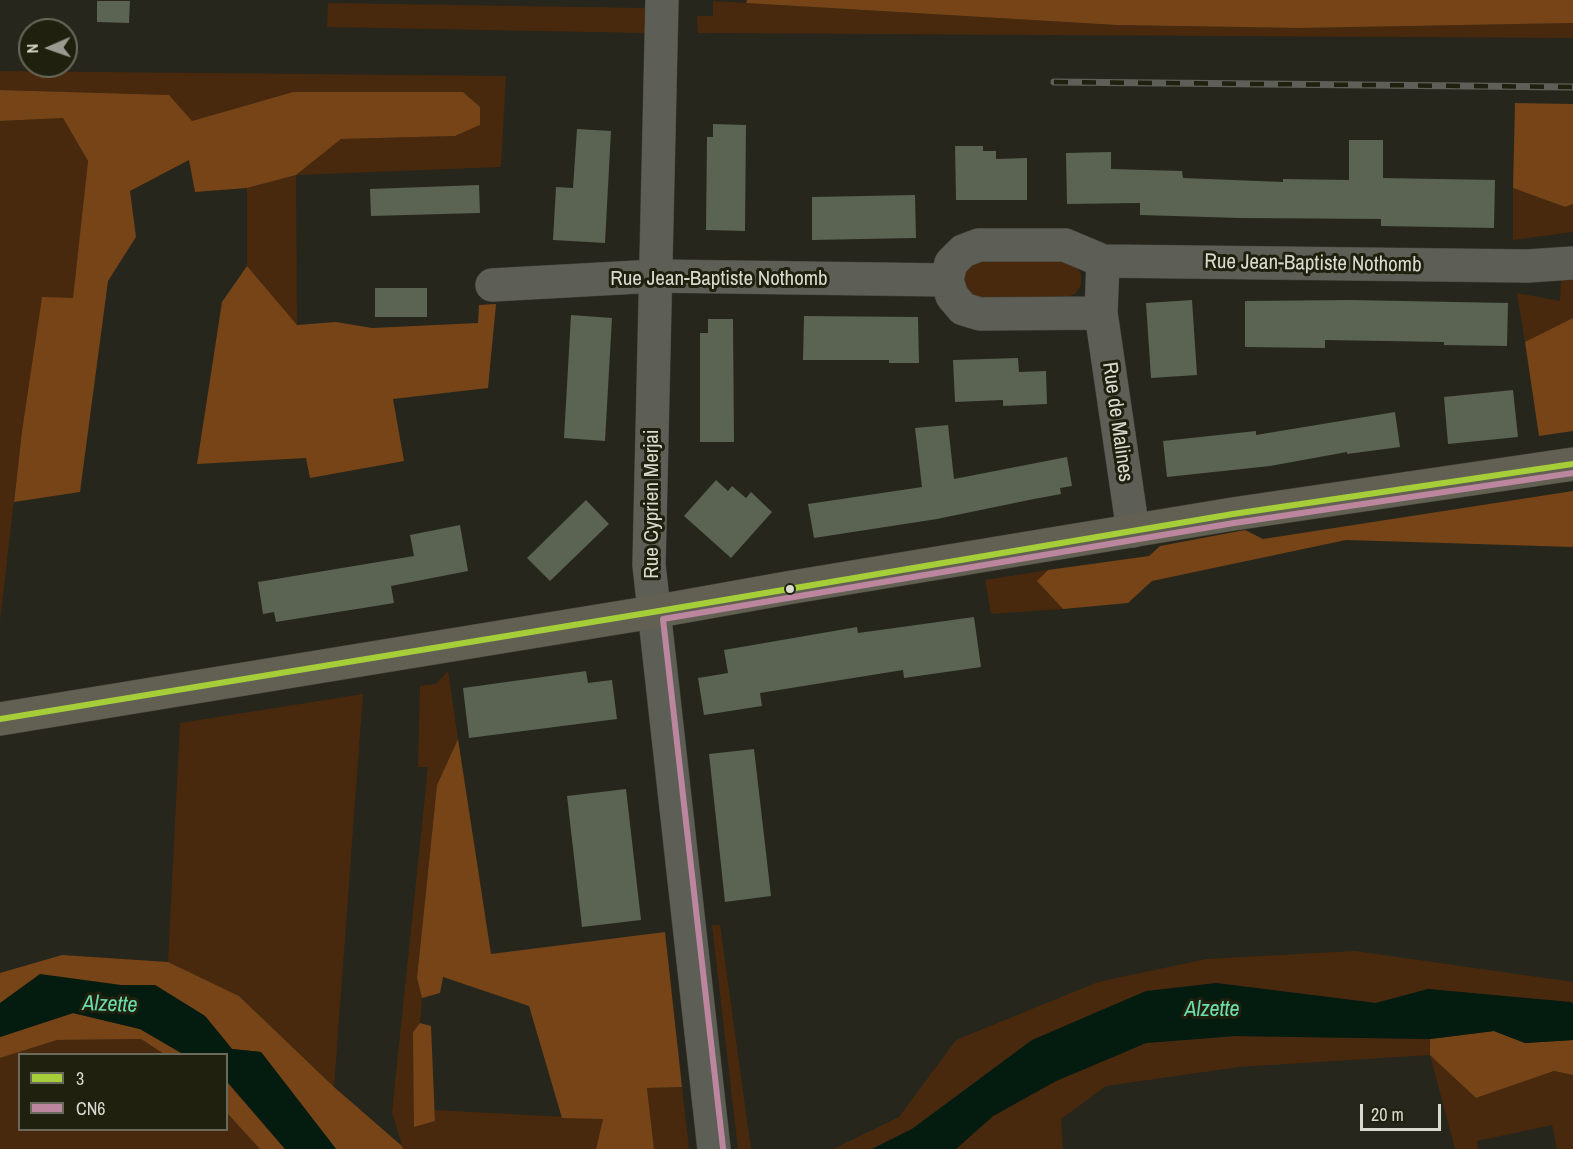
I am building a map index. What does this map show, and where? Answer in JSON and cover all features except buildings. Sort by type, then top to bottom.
[{"type":"main road","points":[[0,719],[1244,512],[1573,464]]},
{"type":"street","name":"Rue Cyprien Merjai","points":[[662,0],[649,565],[714,1149]]},
{"type":"street","name":"Rue Jean-Baptiste Nothomb","points":[[492,285],[656,276],[947,280],[951,263],[963,251],[979,246],[1065,245],[1103,261],[1523,266],[1573,263]]},
{"type":"street","points":[[947,280],[952,296],[963,309],[980,314],[1101,313],[1103,261]]},
{"type":"street","name":"Rue de Malines","points":[[1101,313],[1133,531]]},
{"type":"shaded area","points":[[747,0],[1573,0],[1573,23],[1300,28],[1116,25],[746,3]]},
{"type":"shaded area","points":[[713,1],[1116,25],[1300,28],[1573,23],[1573,38],[698,33],[697,16],[713,16]]},
{"type":"shaded area","points":[[328,3],[646,8],[646,33],[327,27]]},
{"type":"shaded area","points":[[0,71],[18,71],[18,78],[78,78],[78,72],[506,76],[501,167],[296,175],[341,139],[455,136],[480,125],[480,107],[463,92],[293,92],[192,121],[169,95],[0,90]]},
{"type":"shaded area","points":[[0,90],[169,95],[192,121],[293,92],[463,92],[480,107],[480,125],[455,136],[341,139],[296,175],[247,188],[195,192],[189,160],[130,191],[136,237],[108,281],[80,492],[14,502],[42,297],[73,298],[88,161],[63,118],[0,121]]},
{"type":"shaded area","points":[[1515,103],[1573,104],[1573,204],[1565,207],[1513,188]]},
{"type":"shaded area","points":[[63,118],[88,161],[73,299],[42,298],[22,431],[0,621],[0,121]]},
{"type":"shaded area","points":[[296,175],[297,326],[247,266],[247,188]]},
{"type":"shaded area","points":[[1513,188],[1565,207],[1573,204],[1573,232],[1513,240]]},
{"type":"shaded area","points":[[1562,253],[1573,253],[1573,318],[1525,342],[1517,293],[1560,301]]},
{"type":"shaded area","points":[[1065,261],[1075,265],[1081,274],[1081,285],[1075,294],[1064,298],[979,300],[968,296],[962,275],[969,266],[979,262]]},
{"type":"shaded area","points":[[247,266],[297,325],[336,322],[372,328],[478,323],[479,305],[496,304],[488,388],[393,399],[404,461],[310,478],[306,458],[197,464],[222,302]]},
{"type":"shaded area","points":[[1573,318],[1573,431],[1539,436],[1525,342]]},
{"type":"shaded area","points":[[1573,491],[1573,547],[1346,540],[1152,581],[1128,603],[1063,609],[1037,581],[1048,570],[1149,556],[1160,546],[1245,530],[1263,539]]},
{"type":"shaded area","points":[[1048,570],[1038,581],[1063,609],[991,614],[985,580]]},
{"type":"shaded area","points":[[448,671],[458,739],[437,785],[417,978],[422,998],[420,1023],[413,1032],[434,1121],[435,1110],[603,1119],[596,1149],[403,1149],[392,1112],[428,767],[418,767],[420,686],[436,684]]},
{"type":"shaded area","points":[[363,694],[334,1087],[239,996],[168,962],[180,723]]},
{"type":"shaded area","points":[[458,739],[491,954],[665,932],[682,1087],[647,1088],[654,1149],[596,1149],[603,1119],[562,1118],[529,1006],[443,977],[440,993],[422,998],[417,978],[437,785]]},
{"type":"shaded area","points":[[712,925],[720,925],[751,1149],[738,1149]]},
{"type":"shaded area","points":[[1355,951],[1573,982],[1573,1004],[1428,989],[1376,1003],[1216,983],[1032,1040],[912,1129],[872,1149],[833,1149],[899,1117],[956,1040],[1098,982],[1206,959]]},
{"type":"shaded area","points":[[62,955],[168,962],[239,996],[403,1149],[336,1149],[261,1052],[232,1049],[205,1016],[155,985],[121,985],[0,1003],[0,973]]},
{"type":"shaded area","points":[[73,1013],[140,1029],[181,1053],[162,1053],[141,1039],[57,1040],[0,1058],[0,1037]]},
{"type":"shaded area","points":[[420,1023],[431,1026],[435,1121],[414,1127],[413,1032]]},
{"type":"shaded area","points":[[1494,1031],[1525,1043],[1573,1040],[1573,1075],[1554,1071],[1476,1098],[1430,1055],[1430,1039]]},
{"type":"shaded area","points":[[1235,1036],[1430,1039],[1431,1055],[1476,1098],[1554,1071],[1573,1075],[1573,1149],[1557,1149],[1552,1125],[1477,1141],[1478,1149],[1455,1149],[1430,1055],[1239,1067],[1106,1086],[1061,1119],[1063,1149],[956,1149],[993,1116],[1056,1081],[1146,1043]]},
{"type":"shaded area","points":[[141,1039],[162,1053],[18,1053],[18,1131],[228,1131],[228,1114],[260,1149],[0,1149],[0,1058],[57,1040]]},
{"type":"shaded area","points":[[228,1083],[285,1149],[260,1149],[228,1114]]},
{"type":"shaded area","points":[[682,1087],[689,1149],[654,1149],[647,1088]]},
{"type":"water","name":"Alzette","points":[[40,974],[121,985],[155,985],[205,1016],[232,1049],[261,1052],[336,1149],[285,1149],[228,1082],[228,1053],[181,1053],[140,1029],[73,1013],[0,1037],[0,1003]]},
{"type":"water","name":"Alzette","points":[[1216,983],[1376,1003],[1428,989],[1571,1002],[1573,1004],[1573,1040],[1525,1043],[1494,1031],[1430,1039],[1235,1036],[1146,1043],[1056,1081],[993,1116],[956,1149],[872,1149],[912,1129],[1032,1040],[1146,991]]},
{"type":"railway","points":[[1054,82],[1573,87]]},
{"type":"transit line","name":"3","points":[[0,719],[1233,514],[1573,464]]},
{"type":"transit line","name":"CN6","points":[[723,1148],[663,619],[1234,523],[1573,473]]}]
